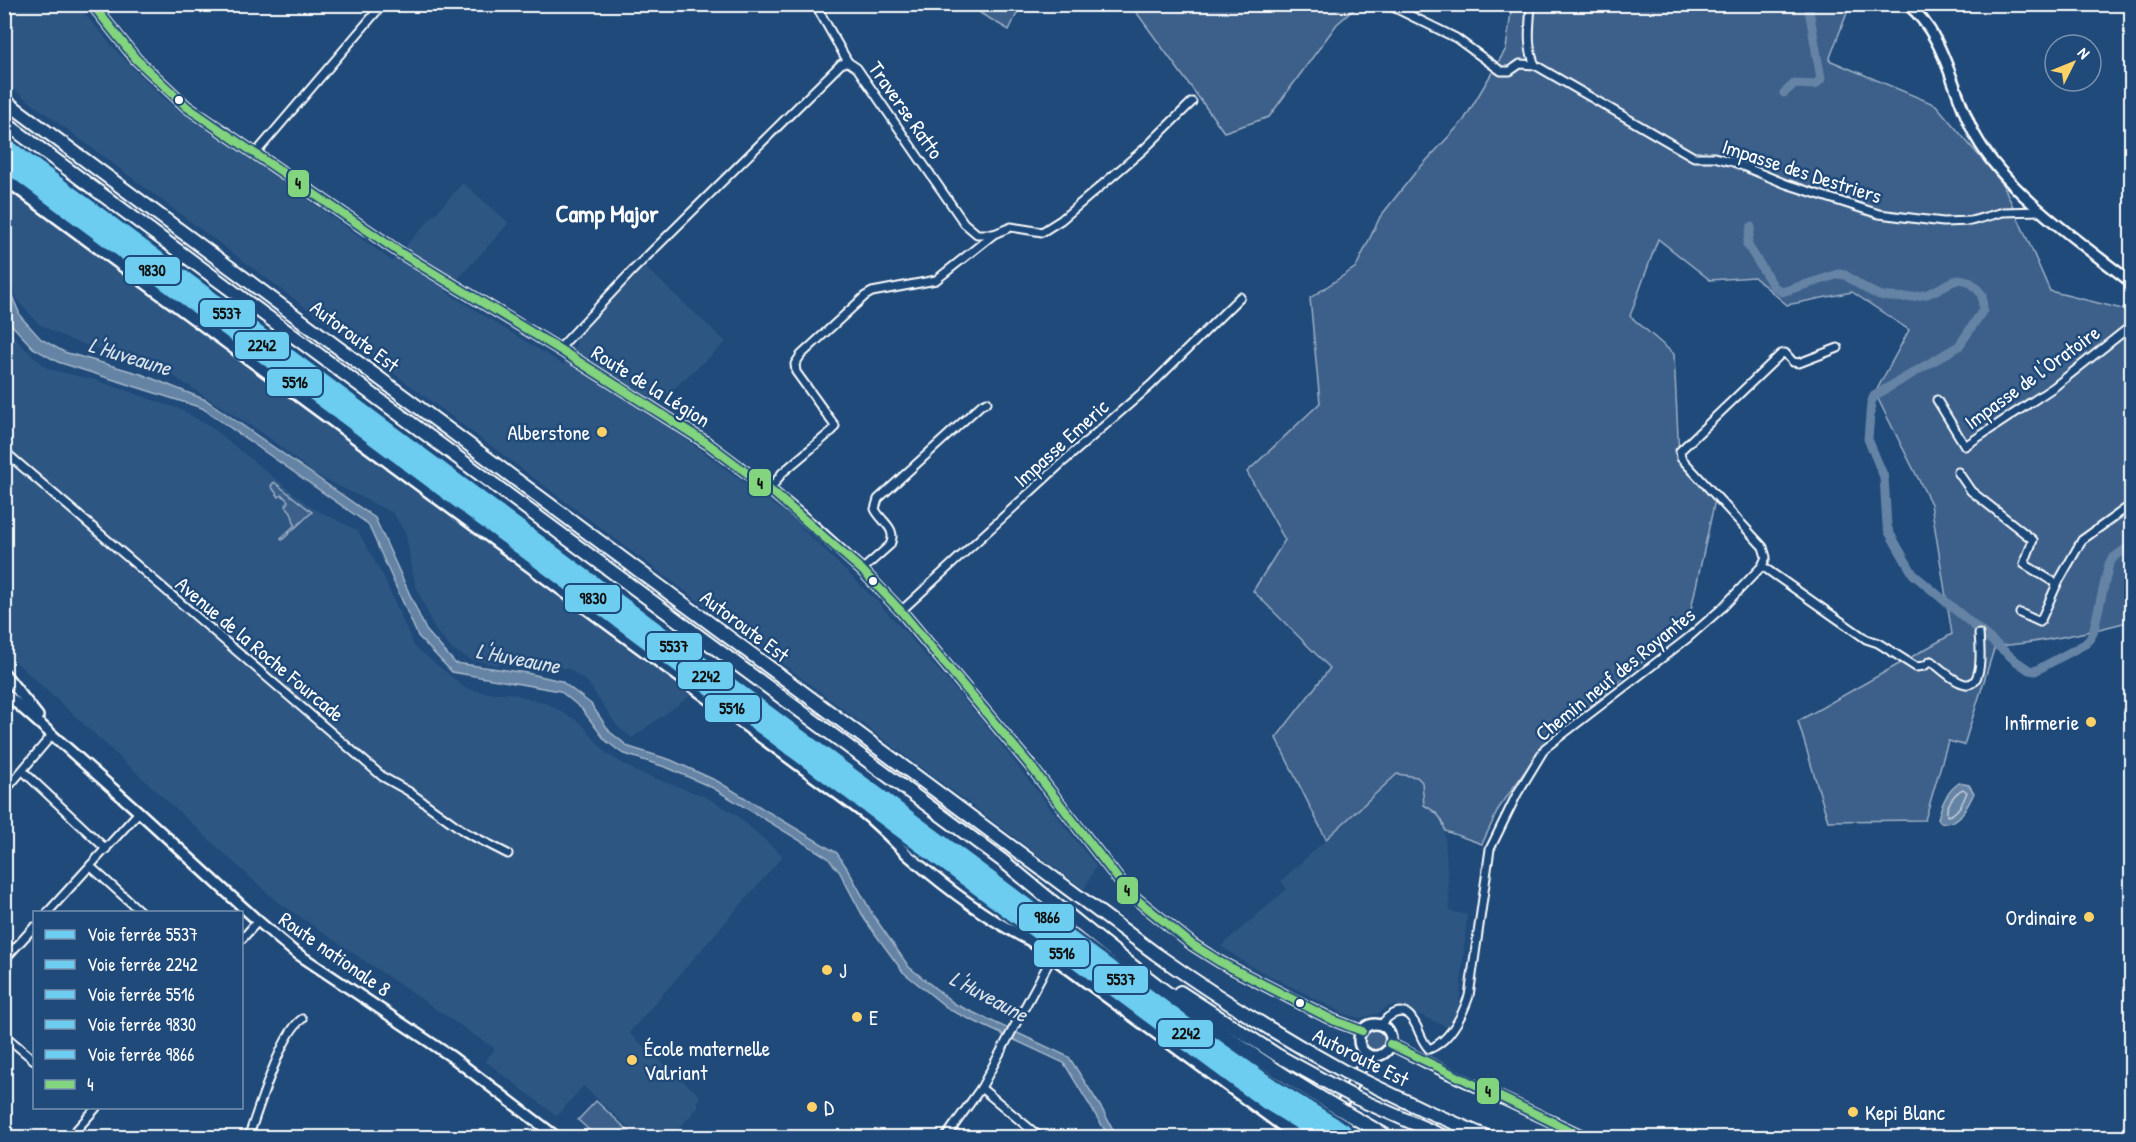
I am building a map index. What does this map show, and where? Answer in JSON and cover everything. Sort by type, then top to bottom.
[{"type":"highway","name":"Autoroute Est","points":[[4,100],[1156,954],[1230,1006],[1282,1038],[1345,1072],[1424,1110],[1490,1137]]},
{"type":"highway","name":"Autoroute Est","points":[[4,122],[1003,861],[1106,946],[1204,1020],[1287,1077],[1390,1137]]},
{"type":"highway","points":[[1003,861],[1194,1001],[1277,1055],[1356,1098],[1447,1137]]},
{"type":"main road","name":"Route de la Légion","points":[[92,4],[112,31],[150,74],[187,107],[399,252],[559,349],[707,443],[770,490],[862,570],[902,611],[1029,764],[1129,893],[1193,945],[1220,962],[1316,1012],[1362,1031]]},
{"type":"main road","points":[[1907,4],[1919,15],[1932,33],[1975,136],[2000,170],[2042,211],[2132,283]]},
{"type":"main road","points":[[4,179],[858,809],[909,856],[954,892],[1002,927],[1029,940],[1298,1137]]},
{"type":"main road","points":[[4,673],[52,735]]},
{"type":"main road","points":[[4,693],[52,735]]},
{"type":"main road","name":"Route nationale 8","points":[[52,735],[292,950],[470,1069],[558,1137]]},
{"type":"main road","points":[[1370,1025],[1381,1026],[1388,1031],[1390,1044],[1383,1054],[1368,1055],[1360,1046],[1362,1031],[1370,1025]]},
{"type":"main road","points":[[1390,1044],[1587,1137]]},
{"type":"main road","points":[[1324,1137],[1368,1055]]},
{"type":"main road","points":[[1280,1126],[1287,1137]]},
{"type":"street","points":[[255,154],[383,4]]},
{"type":"street","points":[[815,4],[848,62]]},
{"type":"street","points":[[1387,4],[1456,38],[1501,71],[1510,71],[1520,64],[1534,65],[1529,41],[1531,4]]},
{"type":"street","name":"Traverse Ratto","points":[[559,349],[632,271],[840,64],[853,63],[963,223],[977,234],[994,234],[1011,226],[1042,231],[1061,220],[1143,150],[1192,102]]},
{"type":"street","name":"Impasse des Destriers","points":[[1534,65],[1694,158],[1714,157],[1733,162],[1786,184],[1879,214],[1943,222],[1971,221],[2003,212],[2042,211]]},
{"type":"street","points":[[770,490],[782,473],[835,426],[796,372],[795,364],[801,355],[865,296],[872,292],[936,280],[994,234]]},
{"type":"street","name":"Impasse Emeric","points":[[902,611],[1064,461],[1151,385],[1240,297]]},
{"type":"street","name":"Impasse de l'Oratoire","points":[[1937,400],[1965,446],[2054,387],[2132,325]]},
{"type":"street","points":[[1838,348],[1799,363],[1793,362],[1785,353],[1781,354],[1680,451],[1681,458],[1763,548],[1766,556],[1762,566],[1866,639],[1878,643],[1916,667],[1924,666],[1932,661],[1962,684],[1970,684],[1976,679],[1981,664],[1979,634]]},
{"type":"street","points":[[862,570],[893,540],[892,531],[875,509],[878,499],[987,402]]},
{"type":"street","name":"Avenue de la Roche Fourcade","points":[[4,451],[383,777],[408,791],[465,832],[508,854]]},
{"type":"street","points":[[1958,472],[1971,491],[2033,540],[2024,564],[2057,584]]},
{"type":"street","points":[[2019,614],[2040,622],[2057,584],[2082,540],[2132,504]]},
{"type":"street","name":"Chemin neuf des Royantes","points":[[1381,1026],[1385,1019],[1394,1013],[1405,1013],[1412,1018],[1421,1041],[1429,1049],[1440,1045],[1464,1010],[1469,996],[1490,849],[1517,794],[1545,748],[1688,638],[1722,608],[1762,566]]},
{"type":"street","points":[[4,792],[52,735]]},
{"type":"street","points":[[23,771],[106,849]]},
{"type":"street","points":[[49,911],[140,812]]},
{"type":"street","points":[[90,866],[140,911]]},
{"type":"street","points":[[243,938],[258,921]]},
{"type":"street","points":[[4,960],[33,929]]},
{"type":"street","points":[[945,1137],[981,1088],[1052,957]]},
{"type":"street","points":[[248,1137],[285,1038],[296,1023],[302,1019]]},
{"type":"street","points":[[4,1035],[33,1059]]},
{"type":"street","points":[[981,1088],[1041,1137]]},
{"type":"street","points":[[69,1137],[92,1109]]},
{"type":"shaded area","points":[[981,4],[1021,5],[1009,30],[980,13]]},
{"type":"shaded area","points":[[4,5],[77,5],[120,55],[161,96],[392,261],[463,183],[509,223],[446,292],[564,365],[576,346],[576,333],[643,265],[726,342],[661,400],[649,415],[668,426],[789,516],[876,600],[983,722],[1096,866],[1084,889],[5,83]]},
{"type":"shaded area","points":[[1131,5],[1359,5],[1337,24],[1269,117],[1224,132]]},
{"type":"shaded area","points":[[1512,5],[1850,5],[1829,60],[1936,105],[2003,184],[2050,291],[2122,309],[2131,302],[2131,621],[2064,637],[1995,646],[1964,745],[1948,741],[1925,820],[1828,821],[1798,721],[1952,634],[1931,504],[1875,393],[1909,330],[1852,292],[1787,305],[1754,277],[1710,280],[1658,239],[1630,316],[1674,354],[1679,457],[1715,500],[1688,623],[1542,747],[1499,808],[1482,844],[1445,831],[1438,815],[1424,805],[1422,782],[1417,777],[1397,774],[1326,839],[1276,738],[1330,668],[1253,591],[1285,540],[1247,472],[1320,403],[1310,298],[1356,267],[1380,217],[1414,174],[1464,120],[1506,49]]},
{"type":"shaded area","points":[[5,138],[1207,1033],[1286,1090],[1323,1112],[1324,1117],[1368,1137],[1321,1137],[1287,1118],[1172,1037],[1030,931],[1002,919],[920,858],[908,840],[701,688],[632,738],[618,727],[588,683],[569,669],[526,660],[497,665],[472,660],[453,650],[435,630],[415,584],[406,534],[393,513],[314,474],[267,436],[170,374],[71,340],[39,324],[18,301],[5,266]]},
{"type":"shaded area","points":[[4,321],[20,344],[48,369],[95,380],[182,410],[212,428],[312,508],[358,531],[383,576],[414,646],[465,688],[485,693],[509,693],[548,704],[581,723],[607,754],[637,772],[704,796],[735,814],[783,856],[629,1033],[700,1096],[698,1107],[671,1137],[639,1137],[583,1086],[557,1116],[485,1061],[495,1049],[275,900],[5,652]]},
{"type":"shaded area","points":[[274,482],[312,512],[282,540],[281,538],[295,525],[291,512],[286,506],[288,501],[282,495],[279,497],[271,486]]},
{"type":"shaded area","points":[[1397,774],[1417,777],[1422,782],[1424,805],[1439,815],[1444,822],[1450,911],[1467,915],[1459,1007],[1448,1027],[1395,1005],[1377,1014],[1360,1018],[1347,1015],[1249,965],[1221,946],[1287,889],[1281,881]]},
{"type":"shaded area","points":[[1375,1029],[1385,1036],[1386,1040],[1379,1050],[1375,1051],[1365,1044],[1364,1040],[1371,1030]]},
{"type":"shaded area","points":[[596,1101],[634,1136],[597,1137],[578,1120]]},
{"type":"water","points":[[4,277],[21,317],[41,339],[64,352],[141,374],[206,400],[375,518],[426,630],[455,663],[527,673],[561,681],[591,704],[610,732],[629,747],[671,760],[717,781],[837,853],[873,915],[909,967],[955,1004],[1069,1057],[1117,1137],[1109,1137],[1064,1063],[950,1010],[903,972],[865,920],[839,871],[827,857],[713,788],[668,768],[622,753],[605,740],[582,709],[560,691],[452,672],[418,636],[368,524],[202,408],[58,362],[33,348],[10,323],[5,310]]},
{"type":"water","points":[[1959,783],[1969,785],[1974,793],[1962,815],[1952,822],[1940,822],[1938,819],[1945,799]]},
{"type":"waterway","points":[[1784,93],[1794,84],[1815,85],[1821,79],[1808,4]]},
{"type":"waterway","points":[[1751,227],[1747,244],[1774,287],[1782,292],[1839,274],[1884,296],[1923,295],[1956,280],[1968,281],[1982,295],[1983,310],[1959,346],[1874,396],[1871,403],[1868,439],[1884,477],[1889,532],[1913,574],[2016,661],[2029,670],[2035,671],[2089,640],[2093,633],[2109,564],[2113,558],[2132,544]]},
{"type":"rail line","name":"9866","points":[[10,145],[1214,1042],[1278,1087],[1346,1129]]},
{"type":"rail line","name":"5537","points":[[4,147],[1210,1046],[1297,1106],[1350,1138]]},
{"type":"rail line","name":"2242","points":[[4,153],[1208,1050],[1272,1096],[1340,1138]]},
{"type":"rail line","name":"9830","points":[[4,160],[1204,1054],[1291,1115],[1330,1138]]},
{"type":"rail line","name":"5516","points":[[4,166],[1202,1058],[1266,1105],[1320,1138]]},
{"type":"transit line","name":"4","points":[[92,4],[136,59],[187,107],[399,252],[559,349],[707,443],[775,494],[862,570],[901,611],[1029,764],[1129,893],[1193,945],[1220,962],[1333,1020],[1362,1031]]},
{"type":"transit line","name":"4","points":[[1390,1044],[1586,1138]]},
{"type":"place","name":"Alberstone","points":[[602,432]]},
{"type":"place","name":"Infirmerie","points":[[2091,722]]},
{"type":"place","name":"Ordinaire","points":[[2089,917]]},
{"type":"place","name":"J","points":[[827,970]]},
{"type":"place","name":"E","points":[[857,1017]]},
{"type":"place","name":"École maternelle Valriant","points":[[632,1060]]},
{"type":"place","name":"D","points":[[812,1107]]},
{"type":"place","name":"Kepi Blanc","points":[[1853,1112]]},
{"type":"district","name":"Camp Major","points":[[607,213]]},
{"type":"water label","name":"L'Huveaune","points":[[130,356]]},
{"type":"water label","name":"L'Huveaune","points":[[518,658]]},
{"type":"water label","name":"L'Huveaune","points":[[989,996]]}]
